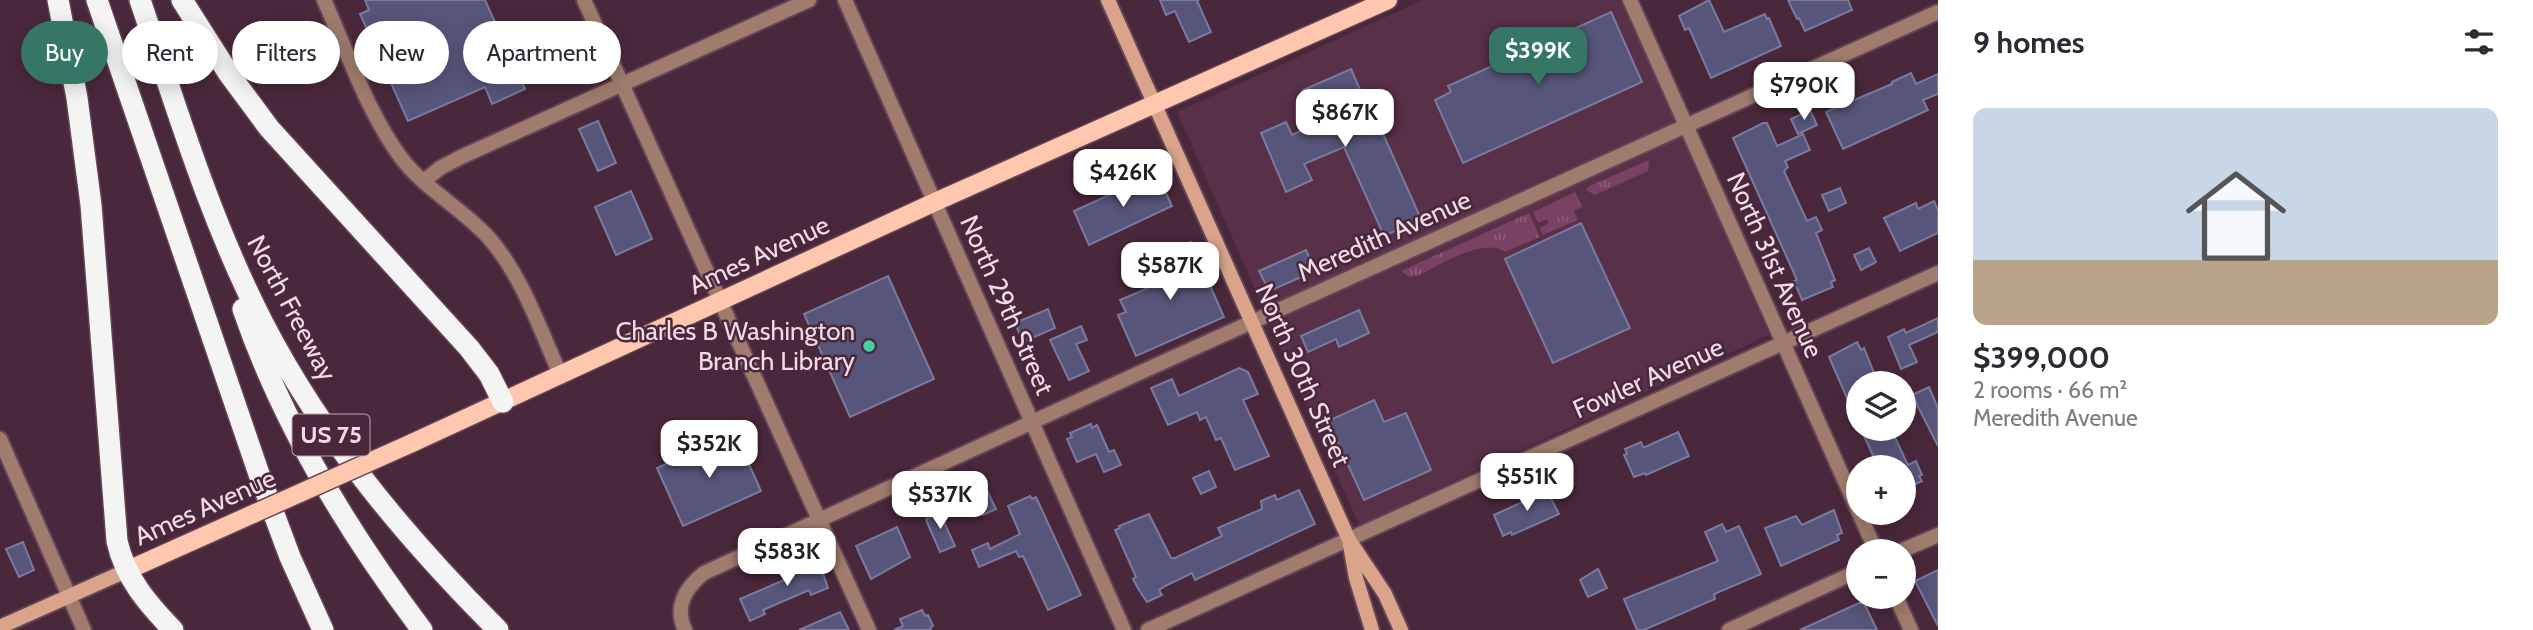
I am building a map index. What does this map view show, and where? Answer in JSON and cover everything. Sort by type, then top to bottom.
[{"type":"highway","points":[[58,0],[84,143],[91,205],[114,527],[118,546],[144,599],[173,630]]},
{"type":"highway","name":"US 75","points":[[97,0],[259,474],[290,557],[323,630]]},
{"type":"highway","name":"North Freeway","points":[[139,0],[211,208],[268,332],[300,388],[339,447],[404,532],[498,630]]},
{"type":"highway","points":[[182,0],[219,59],[269,128],[469,348],[489,374],[503,402]]},
{"type":"highway","points":[[211,208],[246,317],[296,433],[357,538],[422,630]]},
{"type":"highway","points":[[259,474],[306,630]]},
{"type":"main road","name":"North 30th Street","points":[[1108,0],[1349,540],[1385,594],[1401,630]]},
{"type":"main road","name":"Ames Avenue","points":[[0,627],[561,376],[935,202],[1377,2]]},
{"type":"main road","name":"North 30th Street","points":[[1349,540],[1356,578],[1372,630]]},
{"type":"street","points":[[324,0],[382,128],[402,159],[498,249],[518,283],[561,376]]},
{"type":"street","points":[[584,0],[869,630]]},
{"type":"street","points":[[424,181],[440,168],[461,157],[809,0]]},
{"type":"street","name":"North 29th Street","points":[[845,0],[1124,630]]},
{"type":"street","name":"North 31st Avenue","points":[[1630,0],[1871,539]]},
{"type":"street","name":"Meredith Avenue","points":[[685,630],[680,612],[683,596],[692,582],[704,573],[1938,12]]},
{"type":"street","name":"Fowler Avenue","points":[[1148,630],[1938,273]]},
{"type":"street","points":[[0,439],[84,630]]},
{"type":"street","points":[[1916,545],[1938,535]]},
{"type":"street","points":[[1729,630],[1846,576]]},
{"type":"street","points":[[1901,609],[1911,630]]},
{"type":"shaded area","points":[[1423,0],[1623,0],[1769,335],[1359,525],[1177,112]]},
{"type":"green space","points":[[1649,160],[1648,171],[1595,195],[1586,190],[1589,186]]},
{"type":"green space","points":[[1575,192],[1582,207],[1574,211],[1578,220],[1543,235],[1540,228],[1549,223],[1547,219],[1538,223],[1533,212]]},
{"type":"green space","points":[[1529,213],[1540,237],[1505,252],[1496,248],[1473,250],[1417,276],[1409,277],[1401,271]]},
{"type":"building","points":[[365,0],[485,0],[494,21],[463,21],[463,84],[523,84],[525,89],[492,104],[485,87],[408,121],[391,84],[449,84],[449,21],[363,21],[360,14],[369,10]]},
{"type":"building","points":[[1160,0],[1199,0],[1197,1],[1211,32],[1189,42],[1175,11],[1166,15]]},
{"type":"building","points":[[1709,0],[1724,32],[1765,14],[1781,46],[1711,78],[1689,28],[1685,30],[1679,16]]},
{"type":"building","points":[[1788,0],[1848,0],[1852,10],[1805,31]]},
{"type":"building","points":[[1611,12],[1642,82],[1463,163],[1435,100],[1451,92],[1448,86]]},
{"type":"building","points":[[1351,69],[1365,101],[1368,100],[1421,219],[1384,236],[1344,147],[1304,164],[1312,180],[1286,192],[1261,133],[1286,122],[1292,135],[1318,123],[1303,90]]},
{"type":"building","points":[[1911,73],[1916,84],[1938,74],[1938,94],[1923,100],[1928,110],[1843,149],[1826,112]]},
{"type":"building","points":[[1810,110],[1817,125],[1798,134],[1791,119]]},
{"type":"building","points":[[598,121],[616,163],[598,171],[579,129]]},
{"type":"building","points":[[1767,123],[1777,146],[1803,134],[1810,150],[1785,161],[1788,167],[1784,171],[1807,221],[1816,217],[1822,230],[1816,233],[1835,280],[1831,282],[1833,287],[1802,300],[1794,281],[1797,280],[1733,138]]},
{"type":"building","points":[[1157,173],[1172,206],[1089,245],[1074,211]]},
{"type":"building","points":[[1840,188],[1846,203],[1829,211],[1822,195]]},
{"type":"building","points":[[631,191],[652,239],[616,255],[595,207]]},
{"type":"building","points":[[1934,201],[1938,210],[1938,233],[1900,251],[1884,218],[1916,203],[1918,209]]},
{"type":"building","points":[[1581,223],[1630,328],[1553,363],[1505,259]]},
{"type":"building","points":[[1191,242],[1224,317],[1136,356],[1118,315],[1126,312],[1120,300],[1148,288],[1145,283],[1154,280],[1146,262]]},
{"type":"building","points":[[1869,248],[1876,262],[1861,270],[1854,255]]},
{"type":"building","points":[[1306,250],[1315,271],[1269,291],[1259,271]]},
{"type":"building","name":"Charles B Washington Branch Library","points":[[888,276],[934,379],[850,417],[804,314]]},
{"type":"building","points":[[1048,309],[1055,328],[1023,342],[1015,323]]},
{"type":"building","points":[[1359,310],[1369,333],[1339,347],[1336,339],[1308,352],[1301,336]]},
{"type":"building","points":[[1938,318],[1938,332],[1909,345],[1917,362],[1901,369],[1888,337],[1904,329],[1906,333]]},
{"type":"building","points":[[1081,326],[1087,340],[1076,344],[1089,371],[1069,380],[1050,340]]},
{"type":"building","points":[[1857,342],[1861,350],[1864,348],[1873,371],[1846,371],[1846,396],[1829,357]]},
{"type":"building","points":[[1239,368],[1248,372],[1258,394],[1243,400],[1269,456],[1235,470],[1221,438],[1216,440],[1206,417],[1200,420],[1197,412],[1168,425],[1151,388],[1172,379],[1179,396]]},
{"type":"building","points":[[1929,387],[1938,408],[1938,446],[1916,403],[1916,393]]},
{"type":"building","points":[[1374,400],[1384,422],[1406,413],[1431,470],[1364,500],[1328,421]]},
{"type":"building","points":[[1091,424],[1092,428],[1097,425],[1109,452],[1114,450],[1121,465],[1104,472],[1096,454],[1077,462],[1067,439],[1072,437],[1070,433]]},
{"type":"building","points":[[1678,432],[1689,456],[1646,475],[1645,473],[1634,477],[1624,455],[1627,454],[1625,449],[1641,442],[1645,447]]},
{"type":"building","points":[[735,433],[761,491],[683,526],[657,468]]},
{"type":"building","points":[[1866,441],[1897,441],[1903,455],[1873,455]]},
{"type":"building","points":[[1916,461],[1922,475],[1919,476],[1922,481],[1916,484]]},
{"type":"building","points":[[1209,471],[1216,487],[1201,494],[1193,478]]},
{"type":"building","points":[[980,476],[996,509],[983,515],[981,511],[976,513],[965,483]]},
{"type":"building","points":[[1545,487],[1559,514],[1512,535],[1511,532],[1503,536],[1494,515],[1531,498],[1530,494]]},
{"type":"building","points":[[1299,490],[1315,524],[1195,580],[1192,573],[1165,586],[1159,590],[1162,595],[1147,602],[1133,579],[1136,577],[1115,530],[1120,528],[1119,526],[1149,514],[1171,558],[1175,558],[1222,536],[1218,528],[1262,509],[1261,501],[1275,495],[1277,500]]},
{"type":"building","points":[[1030,496],[1032,499],[1036,497],[1081,595],[1048,610],[1023,556],[1019,557],[1016,551],[979,567],[972,550],[988,543],[990,549],[1020,534],[1008,506]]},
{"type":"building","points":[[938,509],[955,546],[940,552],[926,520],[926,514]]},
{"type":"building","points":[[1834,510],[1842,533],[1837,535],[1839,540],[1781,566],[1765,528],[1796,516],[1802,525]]},
{"type":"building","points":[[1722,524],[1726,532],[1739,526],[1761,574],[1714,594],[1715,599],[1644,630],[1637,630],[1624,599],[1718,561],[1705,532]]},
{"type":"building","points":[[897,527],[910,557],[871,579],[856,546]]},
{"type":"building","points":[[23,542],[34,570],[19,577],[6,549]]},
{"type":"building","points":[[811,554],[820,565],[828,588],[811,595],[809,590],[763,610],[765,614],[750,621],[740,599],[791,577],[789,571],[798,567],[797,561]]},
{"type":"building","points":[[1598,569],[1607,588],[1588,597],[1580,580]]},
{"type":"building","points":[[1938,570],[1938,626],[1916,583]]},
{"type":"building","points":[[1846,609],[1867,609],[1877,630],[1800,630]]},
{"type":"building","points":[[922,610],[925,616],[928,615],[933,626],[931,630],[894,630],[903,626],[900,619]]},
{"type":"building","points":[[840,612],[849,630],[799,630]]},
{"type":"place","name":"Charles B Washington Branch Library","points":[[869,346]]}]
